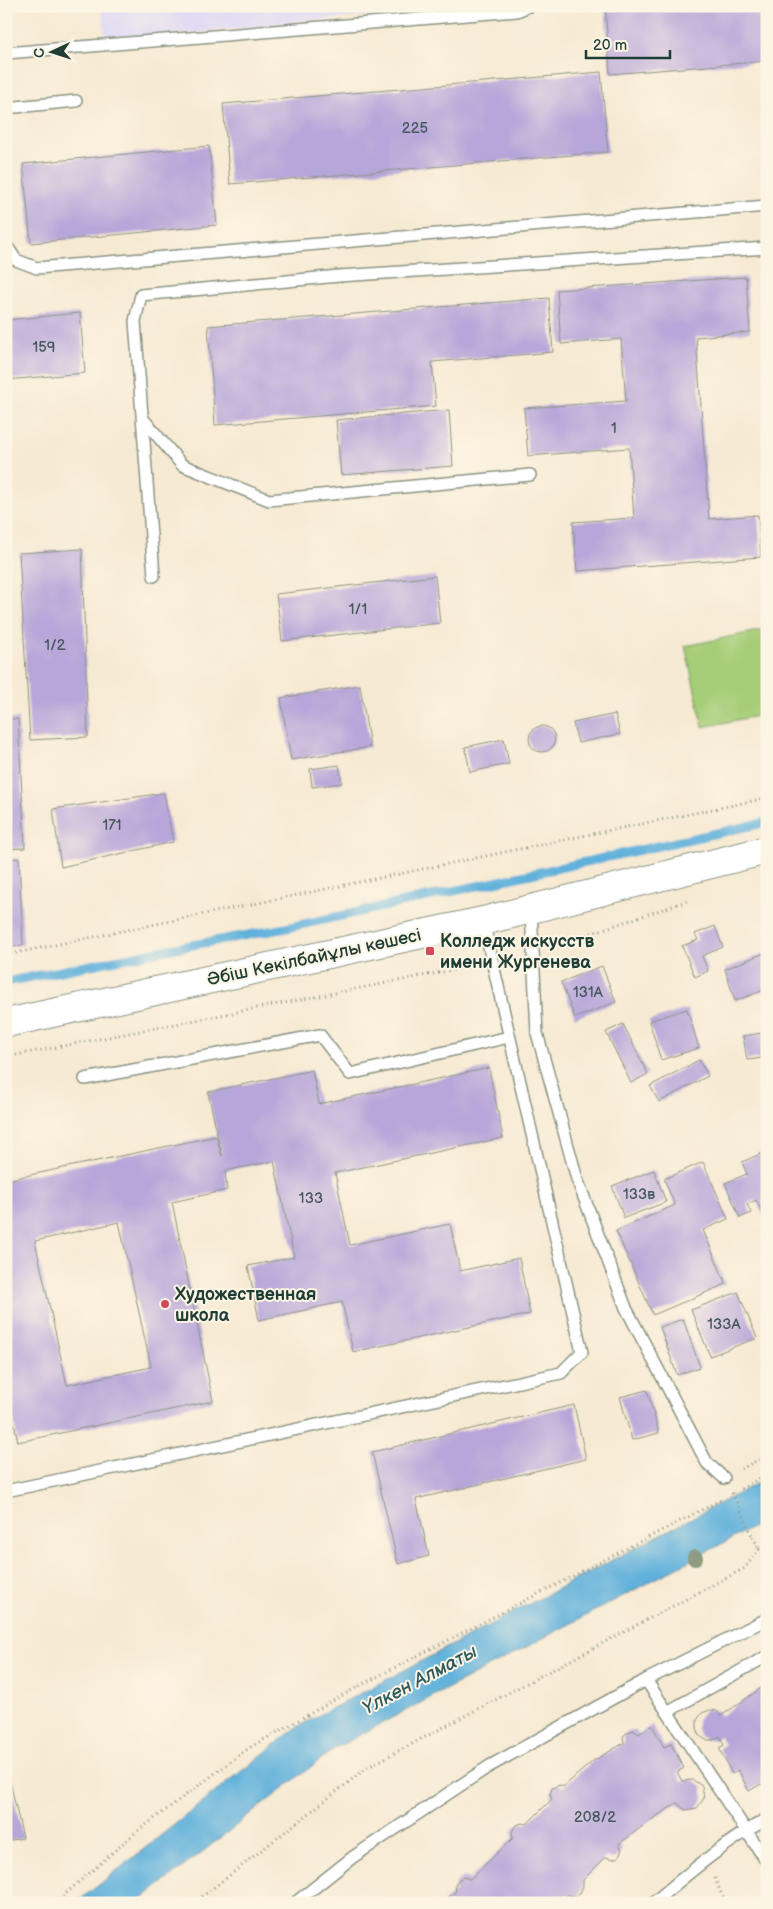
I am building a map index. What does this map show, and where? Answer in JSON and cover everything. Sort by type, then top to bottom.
[{"type":"street","name":"Әбіш Кекілбайұлы көшесі","points":[[6,1023],[483,921],[767,850]]},
{"type":"lane","points":[[6,53],[507,12],[529,6]]},
{"type":"lane","points":[[6,108],[76,101]]},
{"type":"lane","points":[[6,246],[16,260],[37,268],[767,206]]},
{"type":"lane","points":[[154,576],[144,420],[135,321],[141,295],[339,276],[767,248]]},
{"type":"lane","points":[[144,420],[182,465],[269,500],[530,475]]},
{"type":"lane","points":[[531,909],[537,1032],[577,1179],[626,1308],[707,1463],[724,1478]]},
{"type":"lane","points":[[6,1491],[561,1373],[582,1352],[483,921]]},
{"type":"lane","points":[[85,1079],[320,1035],[350,1074],[509,1037]]},
{"type":"lane","points":[[295,1903],[353,1857],[488,1767],[646,1680],[767,1619]]},
{"type":"lane","points":[[667,1712],[767,1656]]},
{"type":"lane","points":[[646,1680],[767,1862]]},
{"type":"lane","points":[[653,1903],[708,1857],[745,1831],[767,1819]]},
{"type":"path","points":[[6,955],[767,798]]},
{"type":"path","points":[[533,953],[692,900]]},
{"type":"path","points":[[6,1057],[492,962]]},
{"type":"path","points":[[55,1903],[135,1833],[248,1748],[361,1685],[732,1494],[767,1474]]},
{"type":"path","points":[[732,1493],[759,1549]]},
{"type":"path","points":[[759,1549],[767,1550]]},
{"type":"path","points":[[194,1903],[368,1767],[745,1568],[759,1549]]},
{"type":"shaded area","points":[[101,6],[459,6],[106,42]]},
{"type":"green space","points":[[767,629],[767,714],[703,727],[685,646]]},
{"type":"water","name":"Үлкен Алматы","points":[[767,1478],[767,1520],[335,1748],[137,1903],[76,1903],[297,1727]]},
{"type":"building","points":[[605,6],[767,6],[767,61],[610,74]]},
{"type":"building","points":[[601,72],[608,152],[230,184],[223,104]]},
{"type":"building","points":[[209,146],[217,225],[31,243],[23,164]]},
{"type":"building","points":[[746,277],[750,332],[696,337],[709,519],[758,515],[761,557],[577,571],[573,522],[634,518],[629,448],[528,456],[524,408],[626,401],[621,339],[561,344],[557,290]]},
{"type":"building","points":[[549,298],[553,352],[432,362],[436,406],[215,425],[208,326]]},
{"type":"building","points":[[80,313],[85,373],[6,380],[6,320]]},
{"type":"building","points":[[449,410],[453,466],[341,475],[336,420]]},
{"type":"building","points":[[82,549],[88,737],[30,740],[19,553]]},
{"type":"building","points":[[435,576],[440,623],[282,641],[276,594]]},
{"type":"building","points":[[360,685],[370,747],[291,760],[281,698]]},
{"type":"building","points":[[615,714],[620,734],[578,743],[573,723]]},
{"type":"building","points":[[6,719],[18,719],[25,848],[6,849]]},
{"type":"building","points":[[542,726],[551,730],[555,739],[551,748],[542,752],[533,748],[529,739],[533,730]]},
{"type":"building","points":[[504,739],[509,764],[470,772],[465,747]]},
{"type":"building","points":[[339,765],[342,783],[312,787],[310,769]]},
{"type":"building","points":[[164,793],[173,842],[61,867],[53,809]]},
{"type":"building","points":[[19,858],[23,945],[6,947],[6,859]]},
{"type":"building","points":[[715,926],[723,947],[702,956],[708,971],[695,977],[682,946],[698,940],[695,934]]},
{"type":"building","points":[[767,952],[767,989],[735,1001],[725,969]]},
{"type":"building","points":[[602,966],[616,1002],[575,1018],[561,982]]},
{"type":"building","points":[[687,1009],[699,1048],[661,1060],[649,1021]]},
{"type":"building","points":[[623,1024],[648,1074],[631,1083],[606,1032]]},
{"type":"building","points":[[767,1032],[766,1081],[762,1058],[747,1060],[743,1036]]},
{"type":"building","points":[[699,1060],[708,1076],[659,1102],[650,1086]]},
{"type":"building","points":[[489,1068],[503,1138],[335,1173],[350,1245],[450,1224],[460,1271],[519,1258],[530,1314],[353,1352],[342,1302],[259,1320],[248,1266],[294,1257],[274,1161],[225,1171],[227,1190],[172,1202],[213,1401],[18,1442],[6,1386],[6,1180],[216,1136],[222,1156],[208,1092],[312,1070],[319,1104]],"holes":[[[119,1222],[151,1367],[67,1385],[35,1241]]]},
{"type":"building","points":[[767,1151],[767,1217],[765,1218],[756,1200],[747,1204],[751,1213],[740,1218],[725,1183],[747,1174],[742,1162]]},
{"type":"building","points":[[703,1162],[728,1219],[703,1230],[726,1284],[653,1315],[616,1231],[675,1205],[664,1179]]},
{"type":"building","points":[[654,1170],[666,1202],[624,1218],[612,1186]]},
{"type":"building","points":[[738,1292],[757,1338],[710,1356],[691,1310]]},
{"type":"building","points":[[683,1319],[700,1367],[677,1375],[660,1327]]},
{"type":"building","points":[[647,1390],[659,1433],[632,1440],[620,1397]]},
{"type":"building","points":[[574,1405],[586,1459],[416,1499],[429,1556],[398,1564],[372,1452]]},
{"type":"building","points":[[767,1684],[767,1788],[761,1784],[749,1791],[738,1770],[732,1774],[719,1748],[724,1745],[720,1736],[713,1740],[706,1740],[700,1736],[697,1720],[702,1713],[710,1710],[717,1711],[721,1716]]},
{"type":"building","points":[[652,1725],[664,1747],[671,1744],[684,1768],[677,1772],[682,1781],[693,1780],[702,1786],[704,1798],[697,1808],[685,1810],[677,1803],[648,1822],[619,1844],[622,1850],[618,1857],[613,1859],[606,1857],[583,1880],[580,1893],[575,1896],[567,1895],[559,1903],[442,1903],[456,1891],[455,1885],[458,1880],[463,1877],[470,1879],[513,1838],[512,1832],[515,1826],[522,1823],[527,1824],[552,1799],[550,1795],[552,1788],[560,1785],[563,1787],[593,1761],[624,1743],[623,1736],[628,1732],[633,1730],[639,1734]]},
{"type":"building","points":[[6,1764],[23,1838],[6,1841]]},
{"type":"waterway","points":[[6,982],[286,928],[767,822]]},
{"type":"place","name":"Колледж искусств имени Жургенева","points":[[430,951]]},
{"type":"place","name":"Художественная школа","points":[[165,1304]]}]
